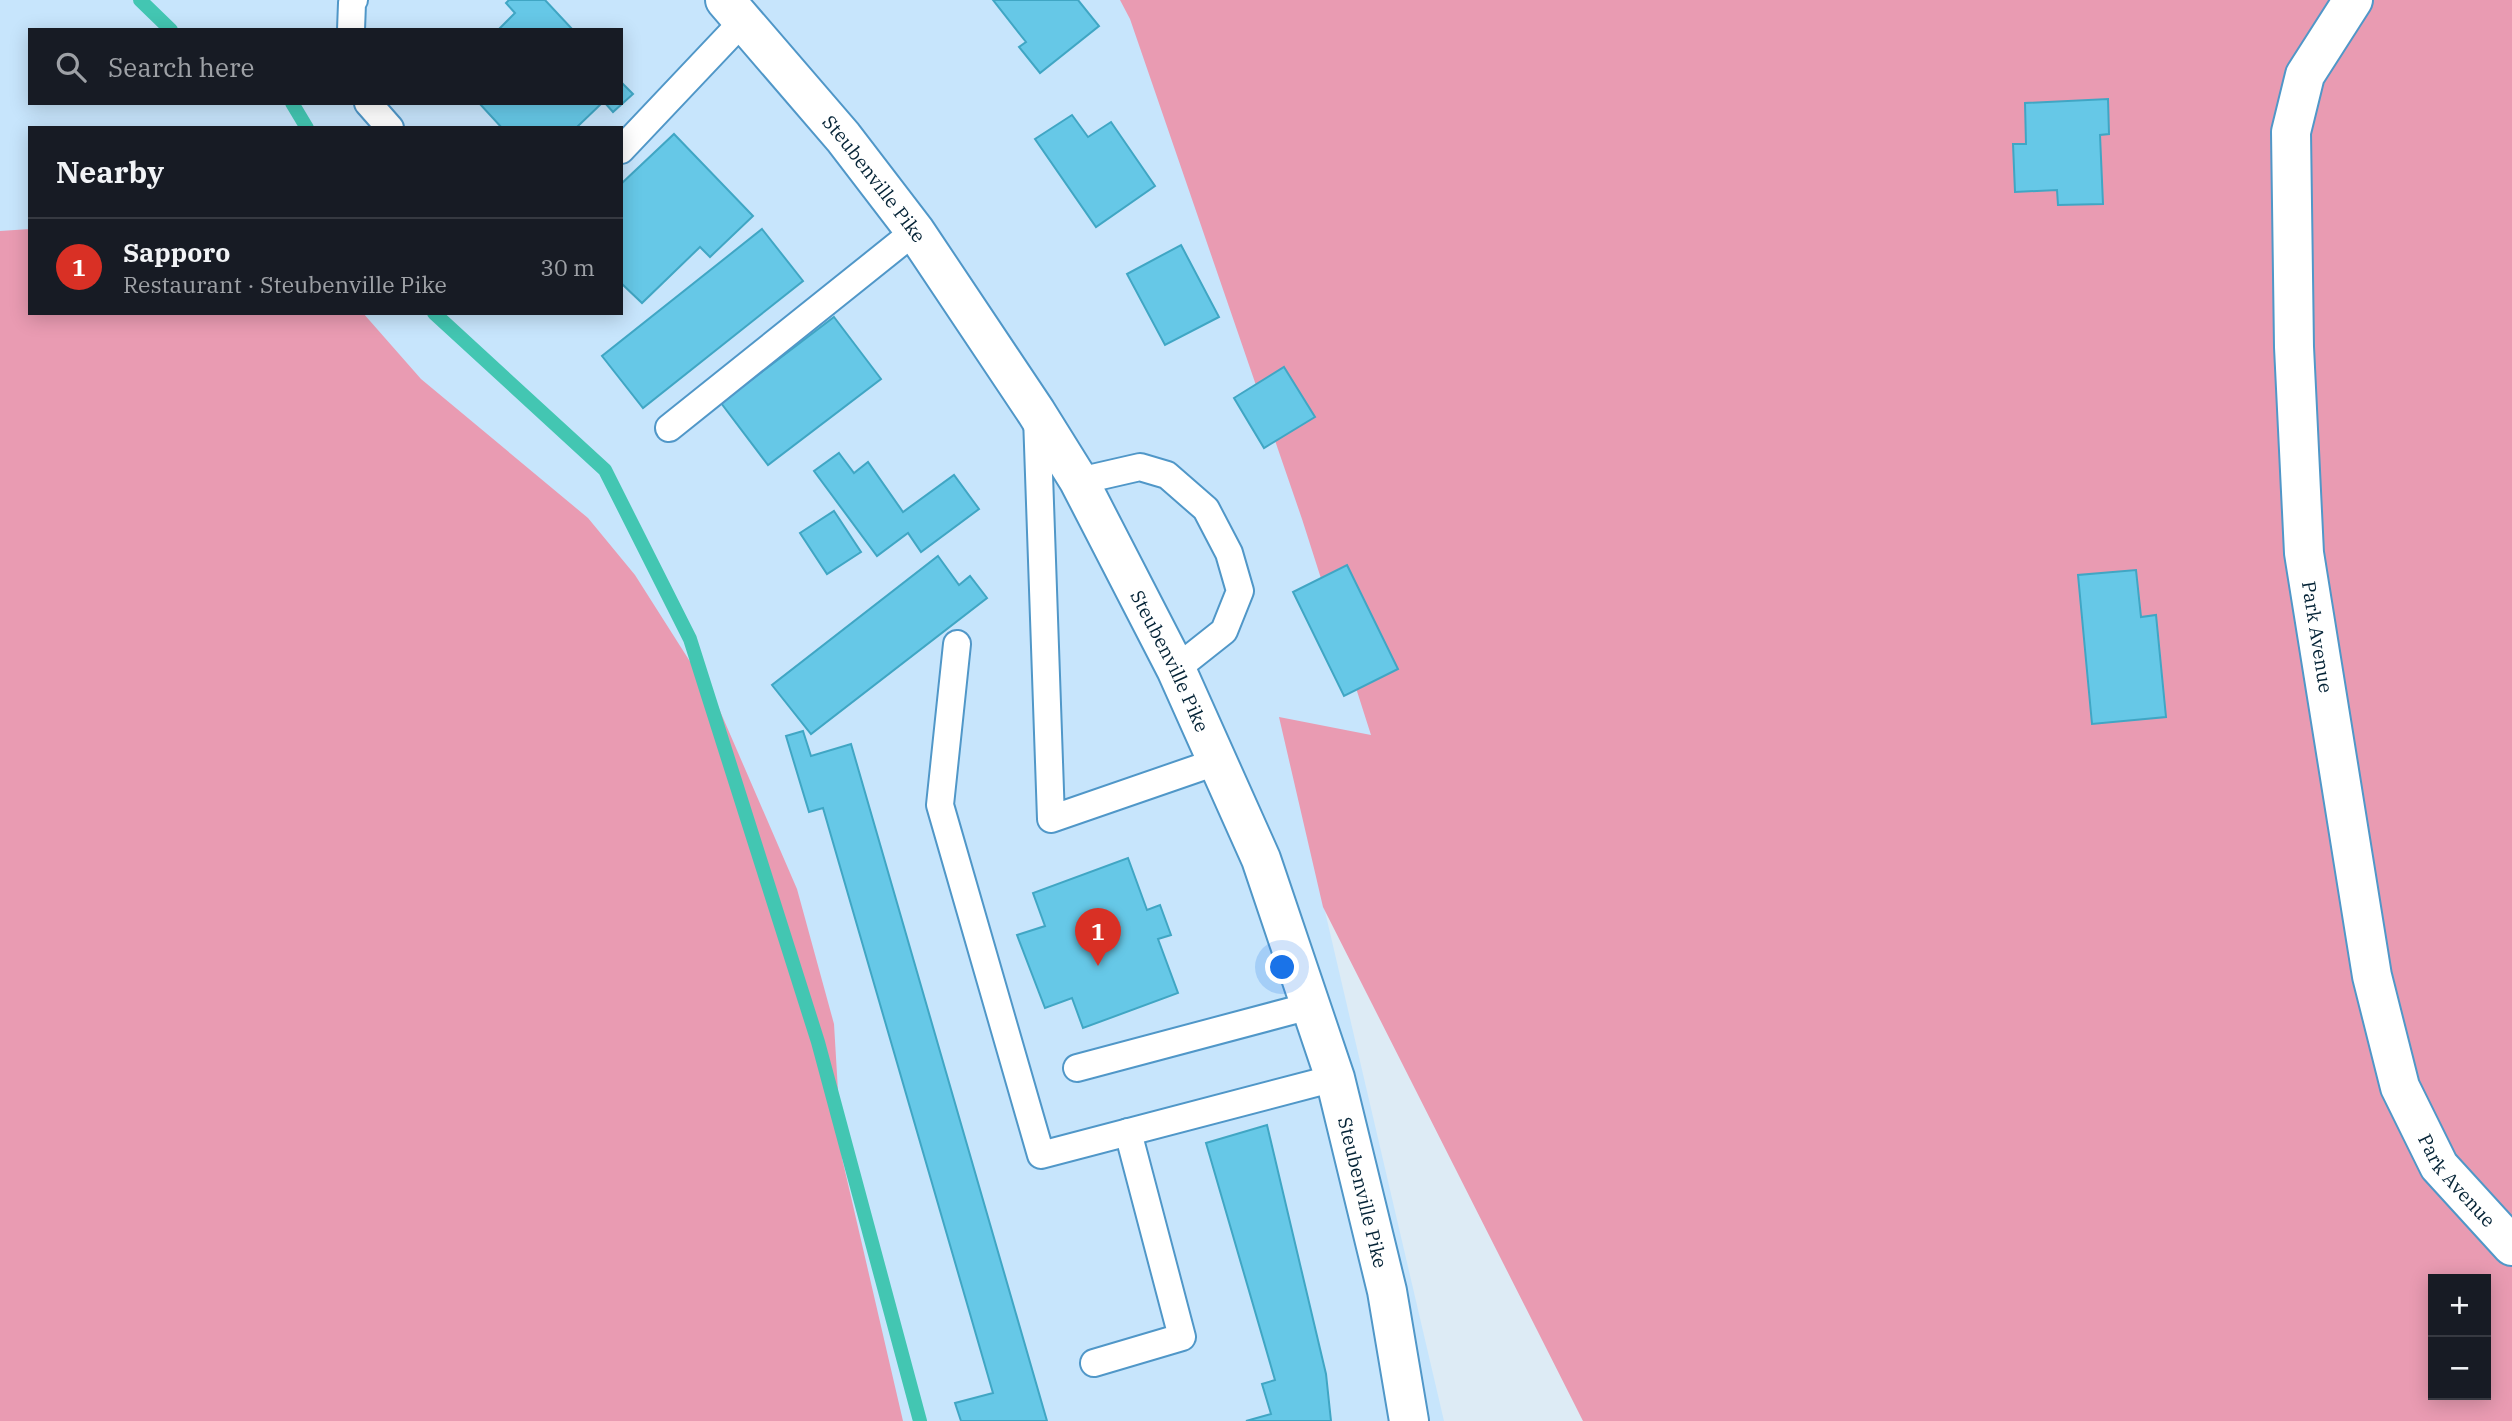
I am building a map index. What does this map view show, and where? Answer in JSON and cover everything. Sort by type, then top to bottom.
[{"type":"main road","name":"Park Avenue","points":[[2353,0],[2305,75],[2291,132],[2294,347],[2304,554],[2372,976],[2400,1087],[2439,1166],[2512,1246]]},
{"type":"main road","name":"Steubenville Pike","points":[[734,10],[843,137],[915,231],[1079,481],[1177,669],[1261,859],[1335,1078],[1387,1291],[1409,1421]]},
{"type":"lane","points":[[351,28],[354,0]]},
{"type":"lane","points":[[623,147],[734,10]]},
{"type":"lane","points":[[370,105],[388,126]]},
{"type":"lane","points":[[669,428],[915,231]]},
{"type":"lane","points":[[1036,412],[1051,819],[1219,761]]},
{"type":"lane","points":[[1079,481],[1140,467],[1167,475],[1206,509],[1229,553],[1240,590],[1224,631],[1177,669]]},
{"type":"lane","points":[[957,644],[940,805],[1041,1155],[1335,1078]]},
{"type":"lane","points":[[1077,1068],[1310,1006]]},
{"type":"lane","points":[[1094,1363],[1182,1337],[1128,1132]]},
{"type":"shaded area","points":[[0,0],[1187,0],[1520,783],[1324,907],[1444,1421],[828,1421],[308,315],[623,315],[623,126],[28,126],[28,296],[0,270]]},
{"type":"shaded area","points":[[1120,0],[2512,0],[2512,1421],[1583,1421],[1323,907],[1279,717],[1371,735],[1302,519],[1130,19]]},
{"type":"shaded area","points":[[28,229],[28,315],[365,315],[421,379],[588,518],[635,575],[717,704],[797,889],[834,1024],[842,1158],[903,1421],[0,1421],[0,231]]},
{"type":"building","points":[[509,0],[545,0],[571,28],[500,28],[515,13],[506,3]]},
{"type":"building","points":[[993,0],[1078,0],[1099,26],[1040,73],[1019,47],[1026,42]]},
{"type":"building","points":[[623,84],[633,94],[623,103]]},
{"type":"building","points":[[2108,99],[2109,134],[2100,135],[2103,204],[2058,205],[2057,190],[2015,192],[2013,144],[2026,144],[2025,103]]},
{"type":"building","points":[[481,105],[600,105],[578,126],[500,126]]},
{"type":"building","points":[[607,105],[621,105],[613,112]]},
{"type":"building","points":[[1072,115],[1088,137],[1111,122],[1155,186],[1096,227],[1035,139]]},
{"type":"building","points":[[674,134],[753,216],[710,257],[700,247],[642,303],[623,285],[623,182]]},
{"type":"building","points":[[762,229],[803,281],[643,408],[602,356]]},
{"type":"building","points":[[1181,245],[1219,317],[1165,345],[1127,274]]},
{"type":"building","points":[[834,317],[881,379],[768,465],[721,403]]},
{"type":"building","points":[[1284,367],[1315,417],[1264,448],[1234,398]]},
{"type":"building","points":[[839,453],[854,473],[868,462],[903,512],[954,475],[979,509],[921,552],[908,533],[877,556],[814,471]]},
{"type":"building","points":[[834,511],[861,552],[827,574],[800,533]]},
{"type":"building","points":[[938,556],[959,585],[970,576],[987,598],[811,734],[772,685]]},
{"type":"building","points":[[1347,565],[1398,669],[1344,696],[1293,592]]},
{"type":"building","points":[[2136,570],[2141,617],[2156,615],[2166,717],[2092,724],[2078,575]]},
{"type":"building","points":[[803,731],[811,756],[851,744],[1047,1421],[961,1421],[955,1403],[993,1393],[823,808],[809,812],[786,736]]},
{"type":"building","points":[[1128,858],[1147,910],[1160,905],[1171,935],[1158,939],[1178,993],[1083,1028],[1072,998],[1045,1008],[1017,935],[1045,926],[1033,893]]},
{"type":"building","points":[[1267,1125],[1326,1374],[1331,1421],[1246,1421],[1271,1414],[1262,1384],[1275,1380],[1206,1143]]},
{"type":"waterway","points":[[140,0],[169,28]]},
{"type":"waterway","points":[[293,105],[306,126]]},
{"type":"waterway","points":[[436,315],[605,470],[690,639],[818,1042],[920,1421]]},
{"type":"place","name":"Sapporo","points":[[1098,966]]}]
